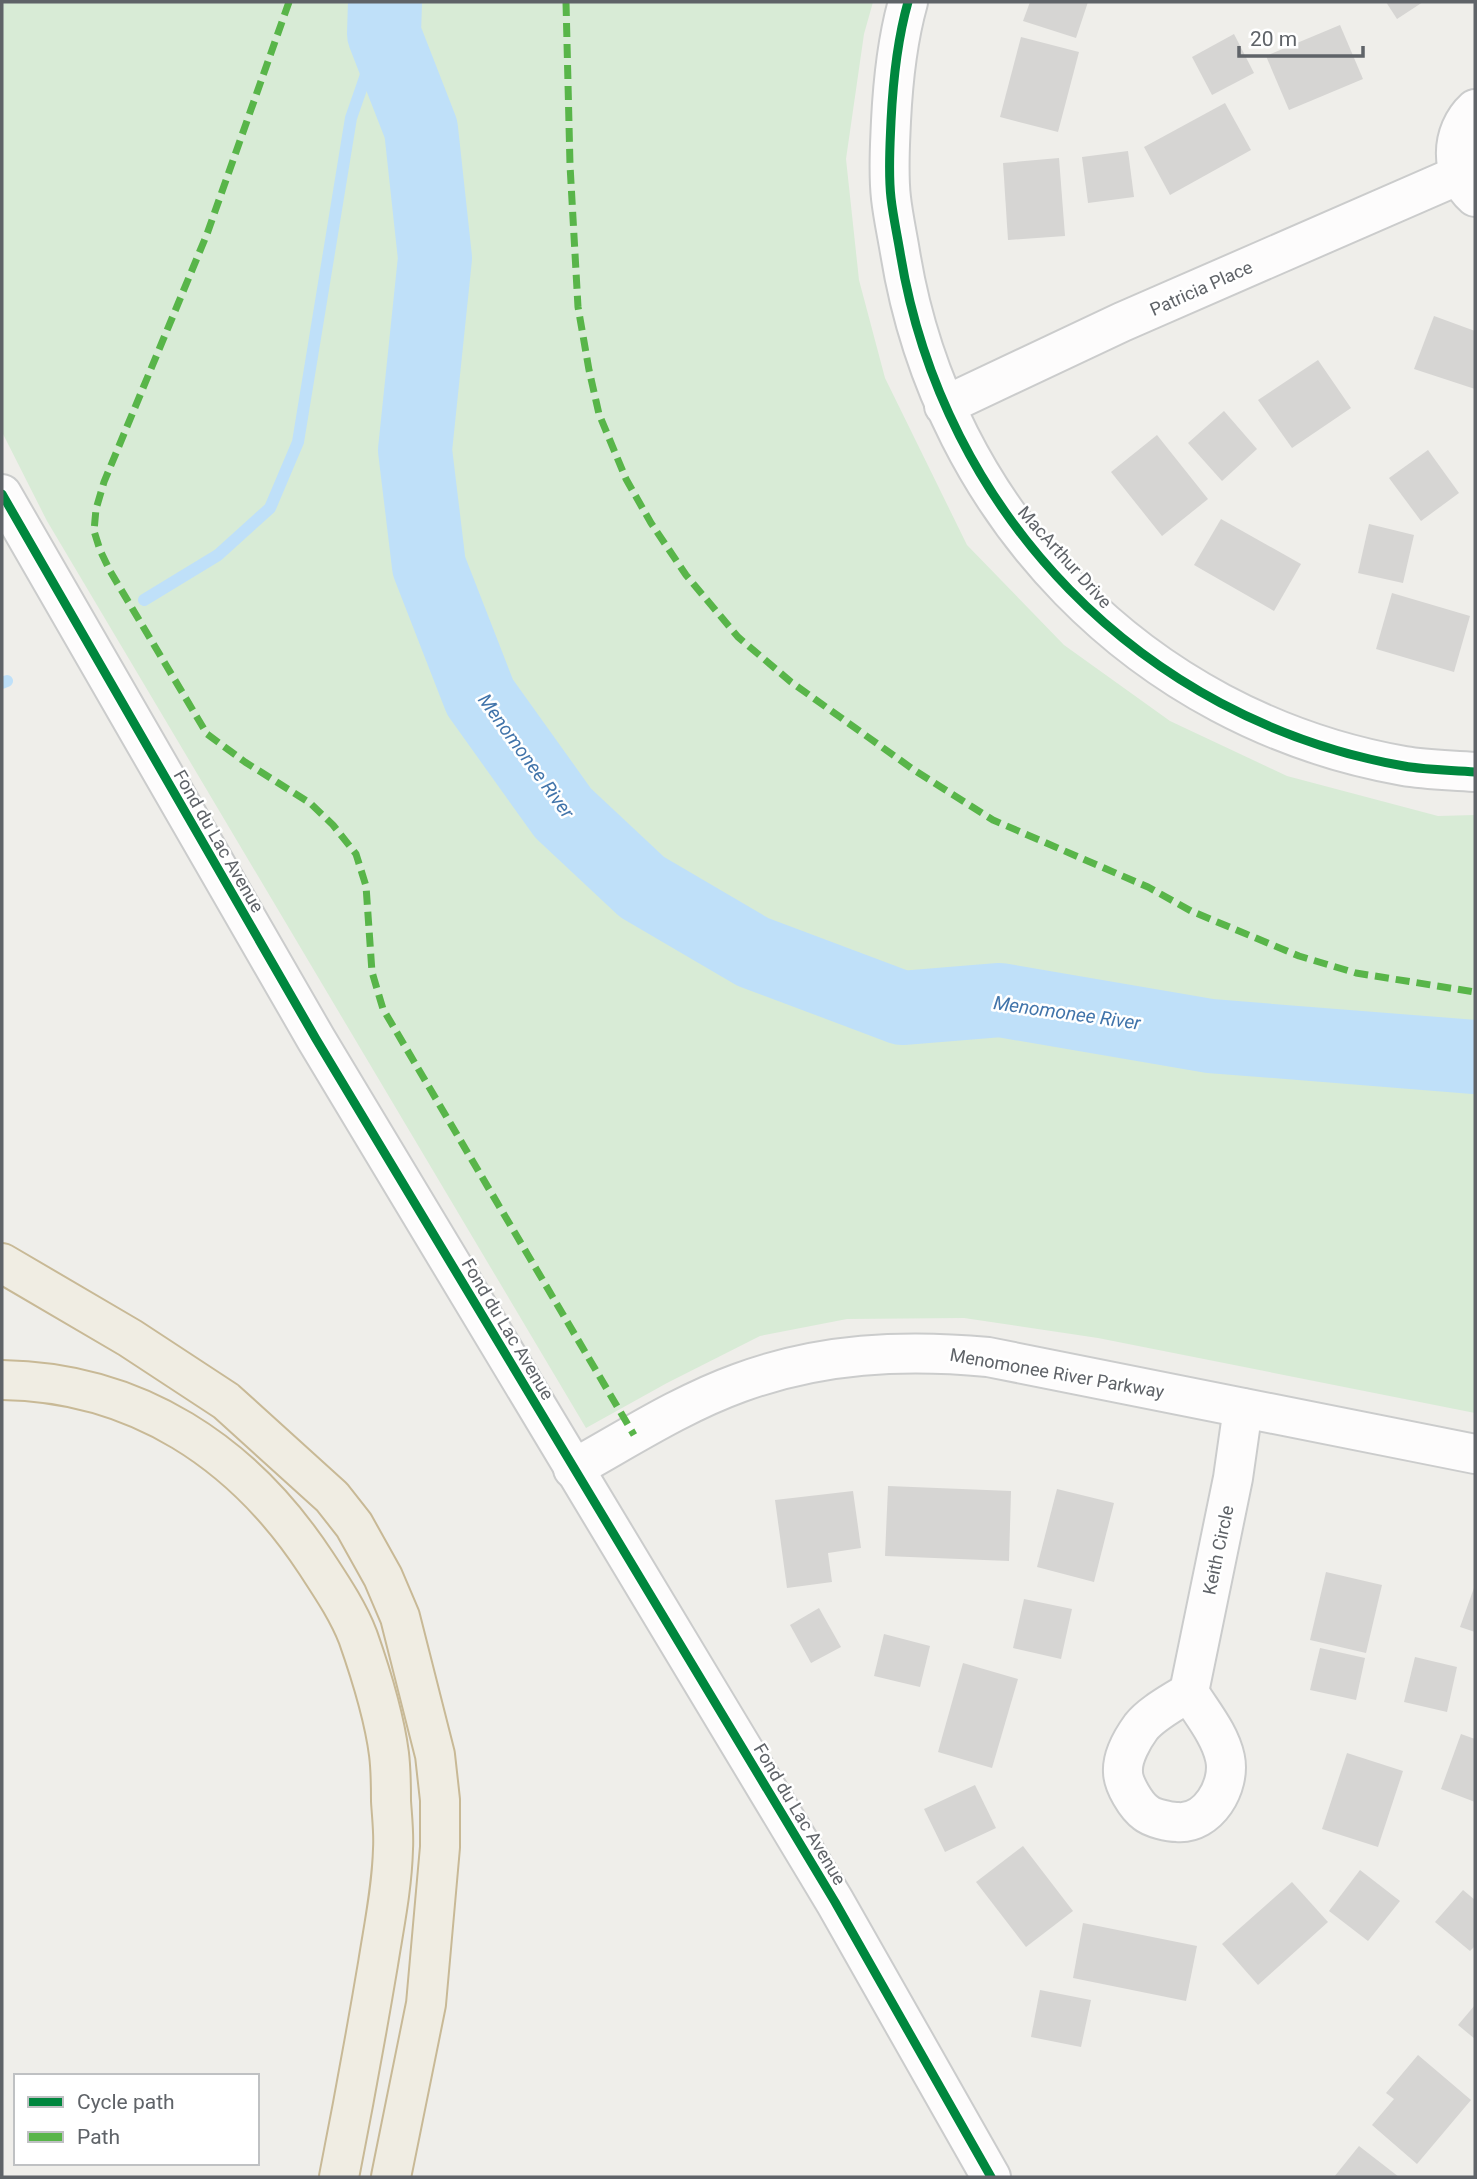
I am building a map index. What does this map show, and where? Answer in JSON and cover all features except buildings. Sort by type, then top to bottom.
[{"type":"highway","points":[[2,1263],[130,1338],[226,1401],[332,1497],[354,1525],[383,1577],[400,1616],[435,1755],[440,1800],[440,1847],[426,2004],[391,2177]]},
{"type":"highway","points":[[2,1380],[40,1380],[116,1399],[149,1412],[205,1445],[255,1485],[297,1535],[336,1593],[357,1634],[378,1701],[389,1753],[394,1847],[388,1904],[340,2177]]},
{"type":"street","name":"MacArthur Drive","points":[[908,2],[894,70],[889,156],[890,196],[907,296],[928,368],[944,406],[1006,516],[1080,601],[1152,662],[1229,708],[1324,746],[1405,766],[1475,772]]},
{"type":"street","points":[[1467,186],[1455,155],[1458,134],[1475,109]]},
{"type":"street","name":"Patricia Place","points":[[944,406],[1122,323],[1467,186]]},
{"type":"street","name":"Fond du Lac Avenue","points":[[2,494],[309,1027],[835,1902],[992,2177]]},
{"type":"street","name":"Menomonee River Parkway","points":[[573,1469],[663,1419],[738,1383],[787,1368],[834,1358],[886,1352],[937,1352],[988,1357],[1475,1454]]},
{"type":"street","name":"Keith Circle","points":[[1189,1692],[1233,1478],[1243,1408]]},
{"type":"green space","points":[[2,2],[873,2],[864,34],[846,159],[859,280],[885,378],[967,545],[1064,645],[1170,721],[1287,776],[1438,816],[1475,815],[1475,1413],[1098,1338],[964,1318],[847,1319],[760,1336],[586,1428],[47,521],[2,432]]},
{"type":"waterway","name":"Menomonee River","points":[[385,2],[384,34],[421,129],[435,258],[415,450],[429,566],[480,697],[563,813],[642,887],[753,952],[902,1008],[1000,1000],[1210,1036],[1475,1057]]},
{"type":"waterway","points":[[144,600],[218,555],[270,508],[298,442],[351,118],[384,34]]},
{"type":"waterway","points":[[2,683],[7,681]]},
{"type":"marked path","points":[[289,2],[207,234],[104,482],[96,509],[94,531],[110,571],[207,734],[245,762],[310,803],[333,825],[356,854],[366,886],[372,972],[383,1009],[634,1435]]},
{"type":"marked path","points":[[566,2],[570,165],[578,307],[599,414],[626,479],[651,523],[686,575],[738,637],[791,682],[914,770],[993,820],[1148,887],[1191,911],[1299,956],[1356,973],[1475,992]]},
{"type":"cycle path","points":[[908,2],[896,61],[890,149],[891,198],[900,252],[923,347],[960,436],[1009,517],[1070,590],[1140,652],[1221,703],[1309,741],[1404,766],[1475,772]]},
{"type":"cycle path","points":[[2,494],[316,1039],[835,1902],[991,2177]]}]
